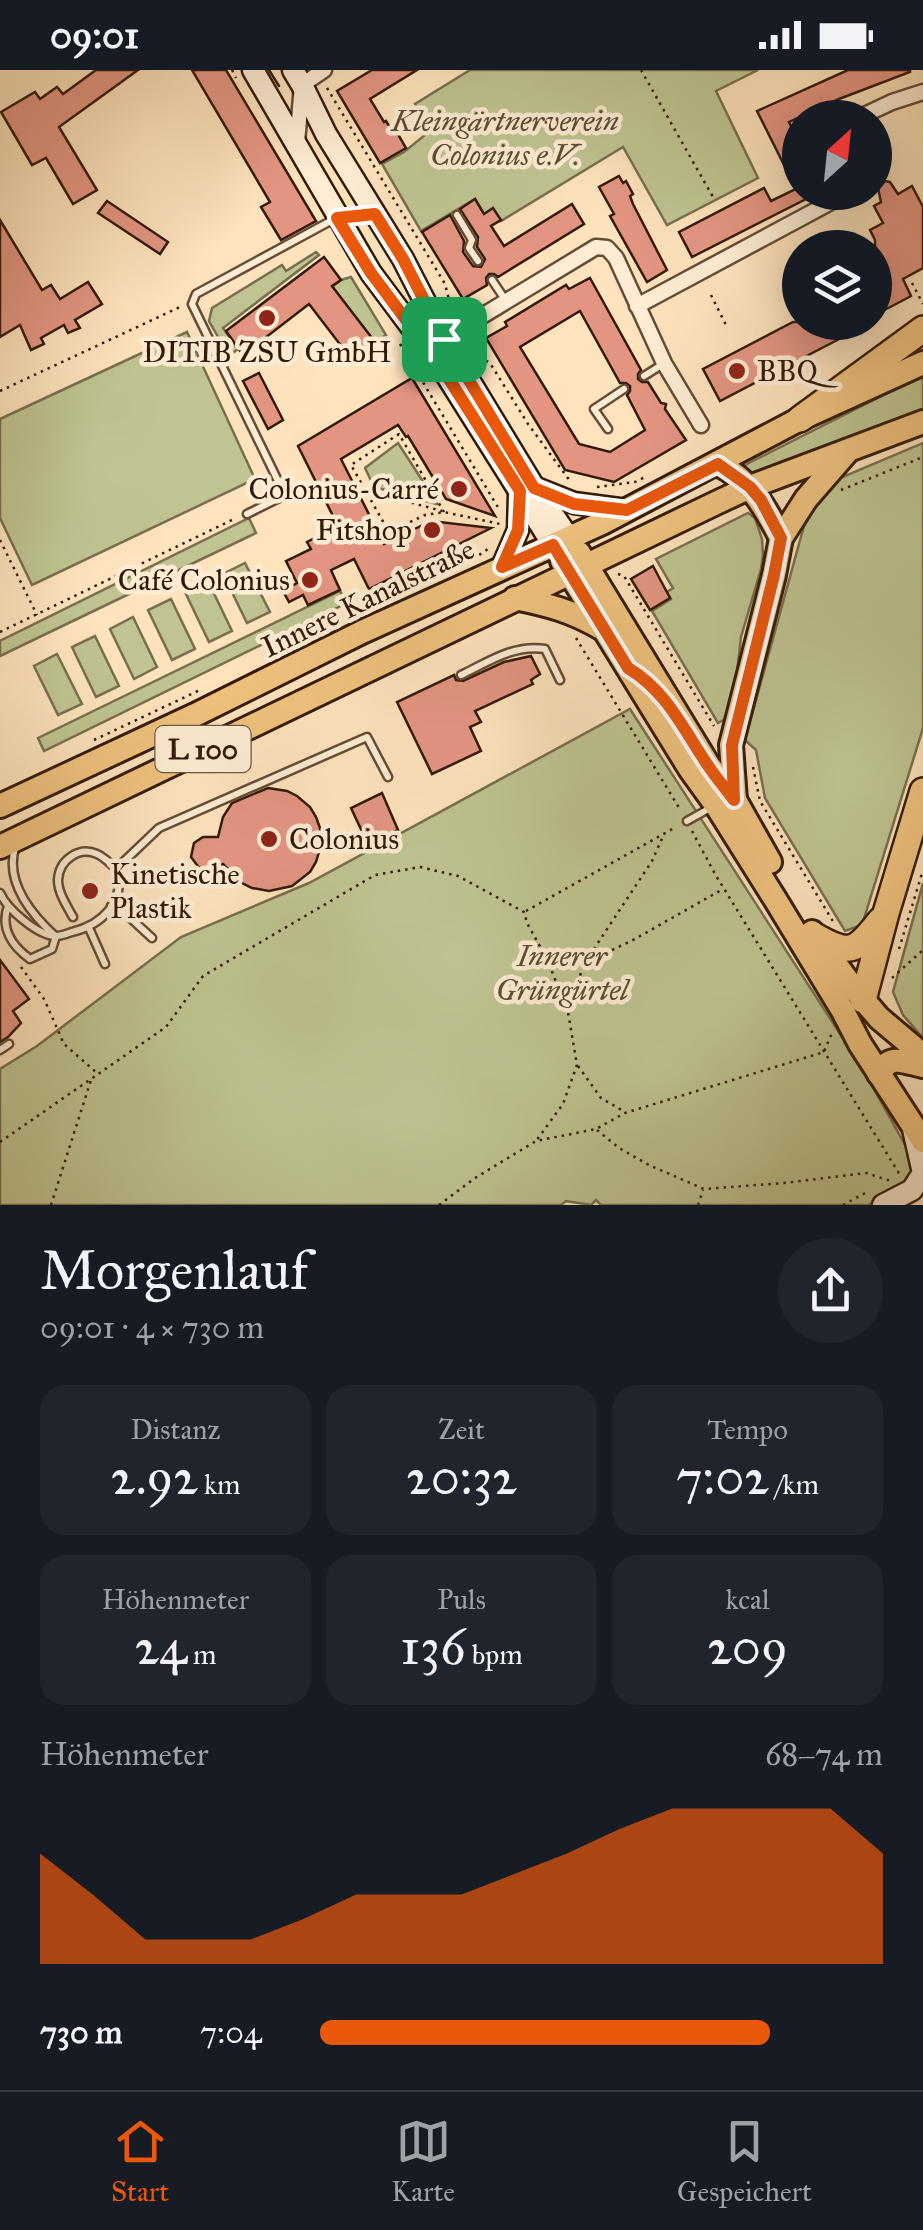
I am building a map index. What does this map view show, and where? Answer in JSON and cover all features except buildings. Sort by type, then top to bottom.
[{"type":"highway","name":"L 100","points":[[800,419],[923,328]]},
{"type":"highway","points":[[863,1000],[923,791]]},
{"type":"highway","points":[[815,936],[836,948],[850,950],[865,940],[886,914]]},
{"type":"main road","points":[[254,70],[371,273],[527,489],[678,716],[860,1044],[917,1131],[923,1172],[912,1190],[878,1197]]},
{"type":"main road","points":[[309,75],[326,134],[451,335],[527,489],[518,530],[502,567]]},
{"type":"main road","points":[[337,218],[375,214]]},
{"type":"main road","points":[[371,273],[383,258],[403,259]]},
{"type":"main road","name":"Innere Kanalstraße","points":[[9,802],[627,510],[800,419],[923,364]]},
{"type":"main road","name":"L 100","points":[[0,847],[750,487],[923,422]]},
{"type":"main road","points":[[725,802],[728,744],[781,538],[806,498],[849,451]]},
{"type":"main road","points":[[718,464],[750,487],[781,538]]},
{"type":"main road","points":[[527,489],[574,504],[627,510]]},
{"type":"main road","points":[[578,569],[603,630],[690,769],[725,802],[863,1000],[923,1055]]},
{"type":"main road","points":[[516,598],[556,606],[603,630]]},
{"type":"main road","points":[[0,817],[9,802]]},
{"type":"main road","points":[[860,1044],[863,1000]]},
{"type":"main road","points":[[879,1074],[884,1065],[894,1060],[923,1066]]},
{"type":"street","points":[[297,143],[309,75]]},
{"type":"street","points":[[892,102],[923,92]]},
{"type":"street","points":[[636,306],[816,210]]},
{"type":"street","points":[[451,335],[596,247],[608,248],[664,363],[701,426]]},
{"type":"lane","points":[[457,215],[472,240],[470,248],[478,261]]},
{"type":"lane","points":[[247,514],[279,498],[280,485],[192,304],[196,294],[337,218]]},
{"type":"lane","points":[[492,280],[506,302]]},
{"type":"lane","points":[[644,376],[664,363]]},
{"type":"lane","points":[[608,429],[594,409],[624,389]]},
{"type":"lane","points":[[461,675],[516,649],[530,647],[545,649],[560,680]]},
{"type":"lane","points":[[628,668],[647,680],[678,716]]},
{"type":"lane","points":[[116,869],[159,828],[367,737],[388,777]]},
{"type":"lane","points":[[687,821],[725,802]]},
{"type":"lane","points":[[22,836],[13,850],[13,880],[41,924],[56,936]]},
{"type":"lane","points":[[0,894],[8,906],[40,932],[56,936],[89,928],[102,920],[120,887],[116,869],[95,852],[69,856],[58,876],[58,886],[73,917]]},
{"type":"lane","points":[[8,906],[5,931],[30,959],[52,950],[56,936]]},
{"type":"lane","points":[[111,906],[125,913],[152,938]]},
{"type":"lane","points":[[89,928],[105,964]]},
{"type":"lane","points":[[0,1050],[10,1044]]},
{"type":"path","points":[[641,70],[713,197]]},
{"type":"path","points":[[309,75],[445,284],[451,335],[490,363],[575,488]]},
{"type":"path","points":[[912,282],[923,304]]},
{"type":"path","points":[[916,291],[923,286]]},
{"type":"path","points":[[711,294],[727,327]]},
{"type":"path","points":[[0,391],[192,304]]},
{"type":"path","points":[[431,412],[439,408]]},
{"type":"path","points":[[401,433],[444,512],[425,515],[389,532],[352,465],[401,433]]},
{"type":"path","points":[[594,487],[635,482],[650,475]]},
{"type":"path","points":[[366,490],[509,528]]},
{"type":"path","points":[[0,632],[247,514]]},
{"type":"path","points":[[0,540],[36,615]]},
{"type":"path","points":[[611,572],[624,576],[728,744],[746,748],[751,754],[760,801],[850,950]]},
{"type":"path","points":[[571,633],[912,1190]]},
{"type":"path","points":[[524,912],[687,821]]},
{"type":"path","points":[[568,1012],[584,964],[652,862],[664,834]]},
{"type":"path","points":[[0,1142],[166,1027],[203,976],[375,875],[420,867],[458,876],[524,912],[568,1012],[577,1065],[601,1098],[625,1112]]},
{"type":"path","points":[[923,870],[890,979],[923,950]]},
{"type":"path","points":[[584,964],[724,888]]},
{"type":"path","points":[[22,968],[44,999],[64,1044],[100,1075]]},
{"type":"path","points":[[439,1205],[536,1141],[596,1129],[625,1112],[824,1052]]},
{"type":"path","points":[[536,1141],[563,1104],[577,1065]]},
{"type":"path","points":[[51,1205],[91,1079]]},
{"type":"path","points":[[596,1129],[649,1165],[704,1189],[866,1173],[912,1190]]},
{"type":"path","points":[[698,1205],[704,1189]]},
{"type":"path","points":[[843,1205],[878,1197]]},
{"type":"green space","name":"Kleingärtnerverein Colonius e.V.","points":[[470,70],[758,70],[716,91],[758,178],[667,225],[623,147],[501,221],[493,209],[484,214],[475,199],[421,231],[382,164],[430,131],[415,104]]},
{"type":"green space","points":[[316,252],[319,255],[223,328],[238,349],[229,356],[209,321],[212,308],[282,265],[286,271]]},
{"type":"green space","points":[[351,277],[386,335],[375,342],[332,287]]},
{"type":"green space","points":[[187,332],[255,479],[32,585],[0,518],[0,419]]},
{"type":"green space","points":[[923,375],[923,409],[750,474],[741,467]]},
{"type":"green space","points":[[398,443],[437,504],[374,487],[365,468]]},
{"type":"green space","points":[[923,443],[923,728],[862,925],[845,931],[765,798],[756,750],[745,740],[804,526],[813,506],[833,481]]},
{"type":"green space","points":[[748,513],[755,518],[762,539],[761,569],[741,637],[727,718],[718,723],[652,611],[671,599],[667,592],[673,588],[656,559]]},
{"type":"green space","points":[[249,518],[256,533],[0,656],[0,641]]},
{"type":"green space","points":[[245,563],[270,612],[247,623],[223,574]]},
{"type":"green space","points":[[208,581],[232,631],[209,642],[185,592]]},
{"type":"green space","points":[[340,591],[347,603],[44,751],[38,738]]},
{"type":"green space","points":[[171,599],[195,649],[172,660],[148,610]]},
{"type":"green space","points":[[133,617],[157,667],[134,679],[110,629]]},
{"type":"green space","points":[[95,636],[119,686],[96,697],[72,647]]},
{"type":"green space","points":[[57,654],[82,704],[58,715],[34,666]]},
{"type":"green space","name":"Innerer Grüngürtel","points":[[630,709],[864,1071],[910,1154],[913,1178],[868,1205],[601,1205],[596,1200],[591,1205],[566,1201],[561,1205],[0,1205],[0,1069],[37,1046],[181,937],[309,883]]},
{"type":"green space","points":[[923,883],[923,1038],[903,1015],[893,992]]},
{"type":"tram line","points":[[269,70],[279,86]]},
{"type":"place","name":"DITIB ZSU GmbH","points":[[267,318]]},
{"type":"place","name":"BBQ","points":[[737,371]]},
{"type":"place","name":"Colonius-Carré","points":[[459,489]]},
{"type":"place","name":"Fitshop","points":[[432,530]]},
{"type":"place","name":"Café Colonius","points":[[310,580]]},
{"type":"place","name":"Colonius","points":[[269,839]]},
{"type":"place","name":"Kinetische Plastik","points":[[90,891]]},
{"type":"route","points":[[375,214],[444,339],[534,488],[574,504],[627,510],[718,464],[761,500],[781,538],[732,745],[734,800],[678,716],[647,680],[628,668],[553,545],[502,567],[518,530],[520,491],[442,368],[371,273],[337,218],[375,214]]}]
